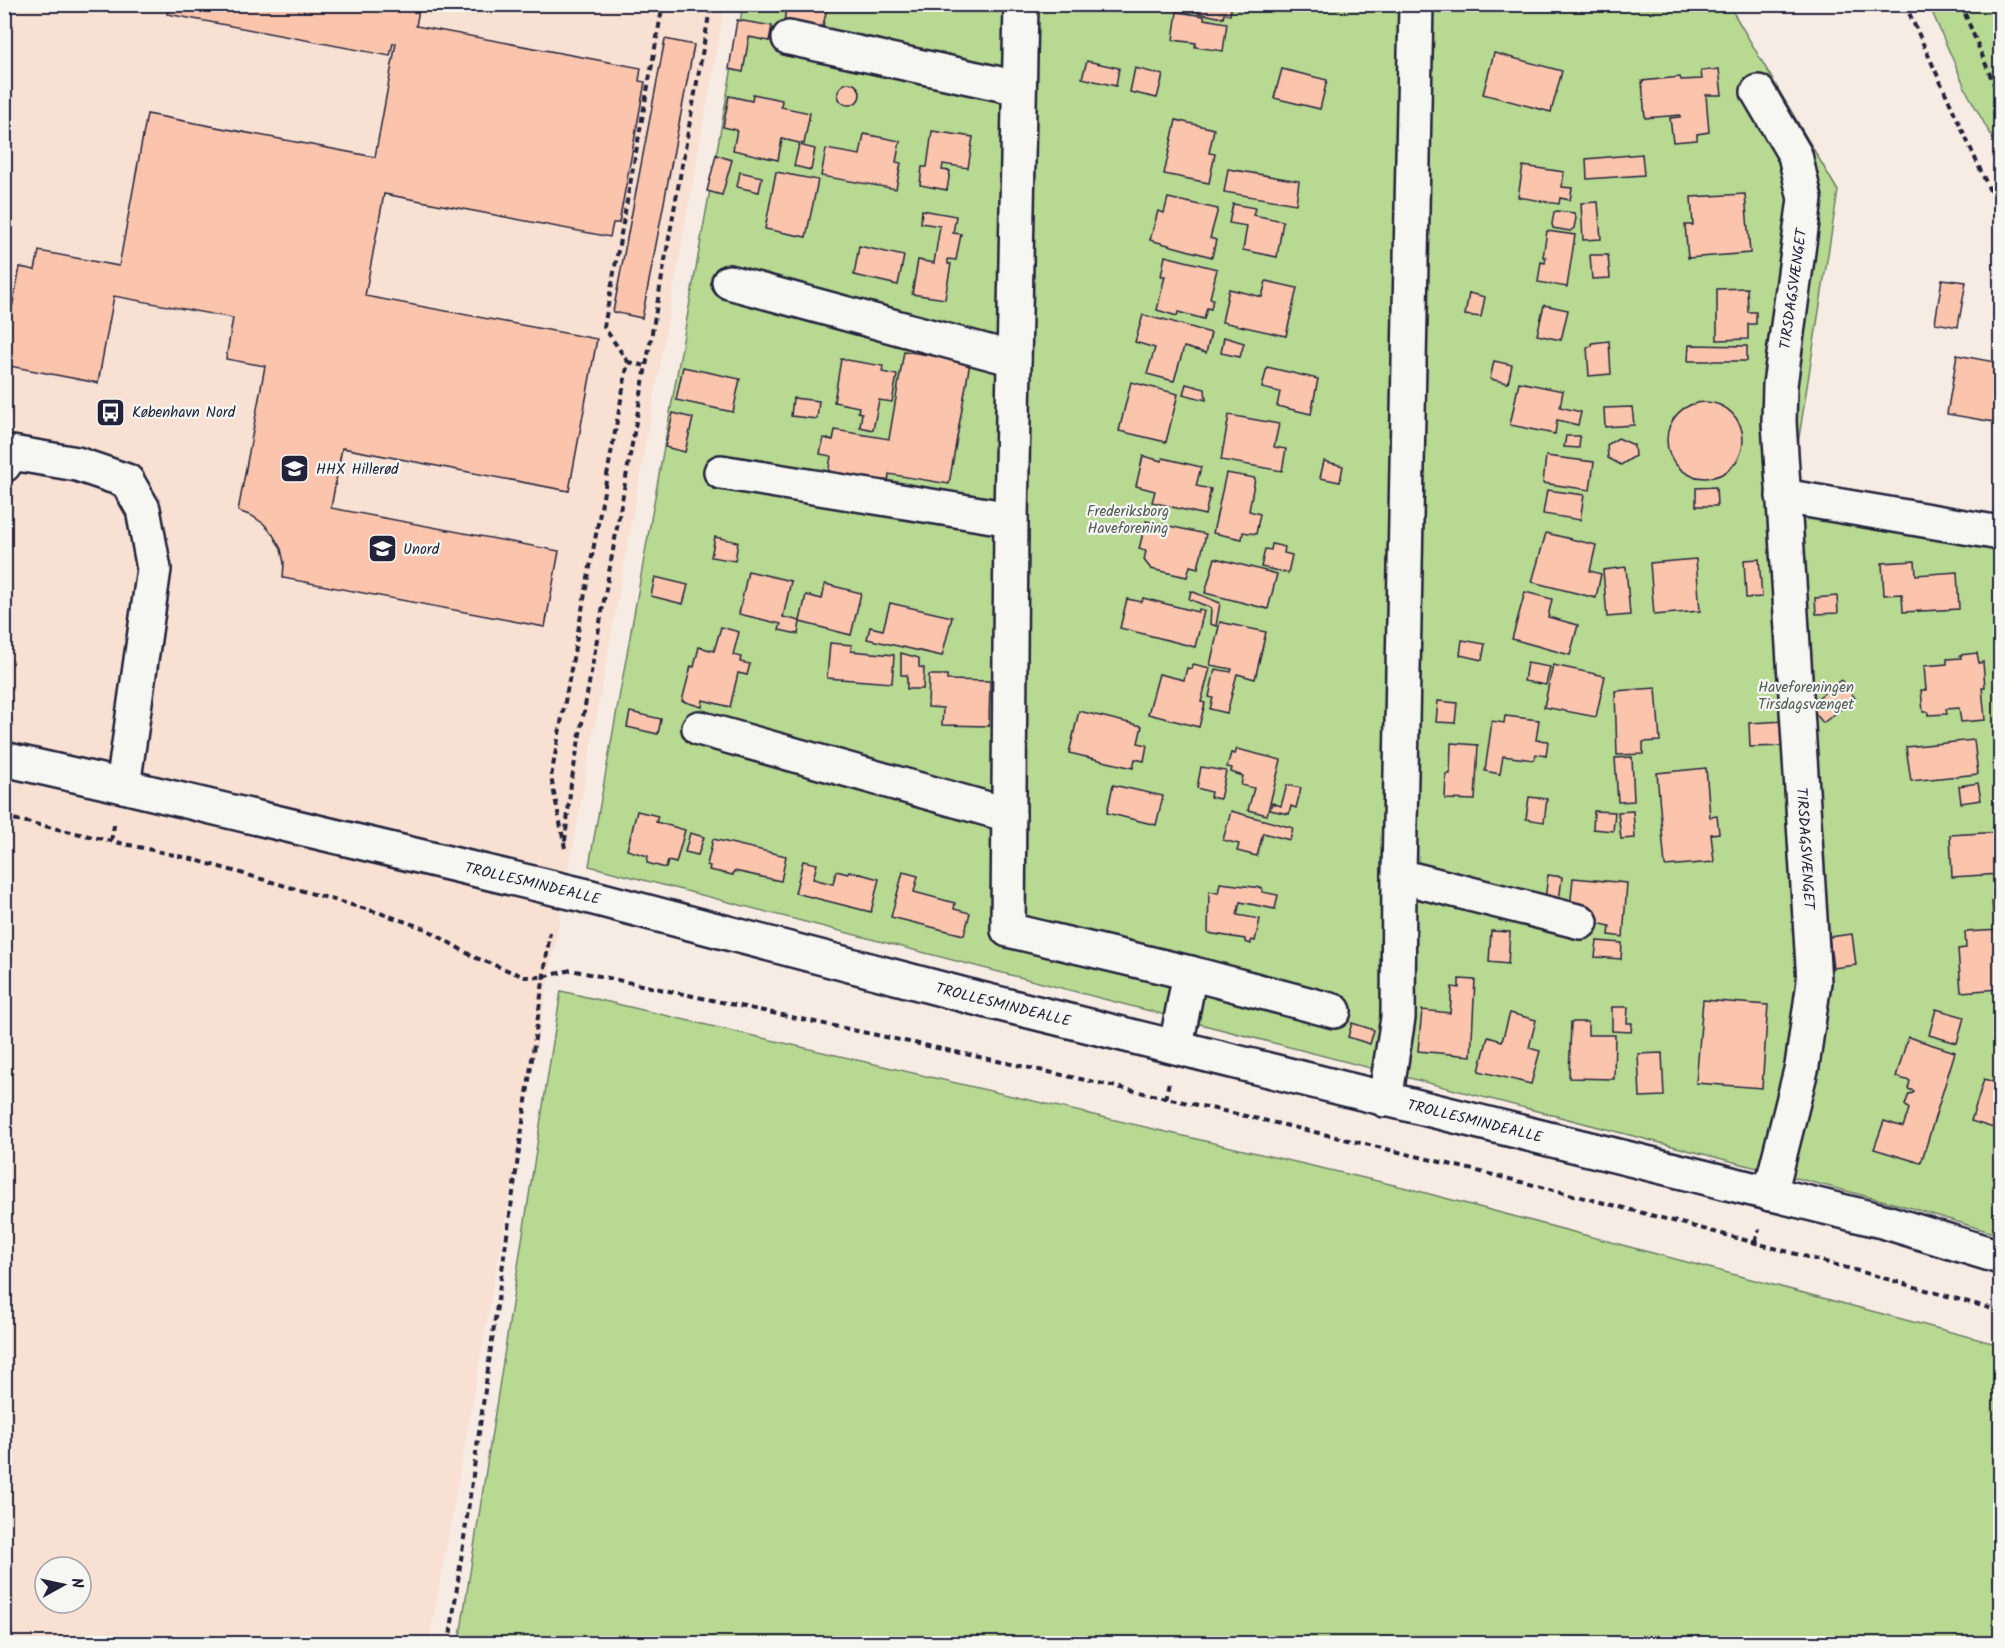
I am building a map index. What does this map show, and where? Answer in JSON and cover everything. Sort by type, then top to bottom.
[{"type":"street","points":[[1021,4],[1011,519],[1008,930],[1190,973],[1334,1011]]},
{"type":"street","points":[[1385,1100],[1398,1018],[1416,4]]},
{"type":"street","points":[[789,38],[1020,88]]},
{"type":"street","name":"TIRSDAGSVÆNGET","points":[[1758,92],[1795,155],[1805,199],[1780,385],[1779,422],[1814,982],[1802,1066],[1770,1194]]},
{"type":"street","points":[[729,282],[1014,359]]},
{"type":"street","points":[[7,457],[77,464],[127,481],[143,509],[154,569],[123,786]]},
{"type":"street","points":[[721,472],[1011,519]]},
{"type":"street","points":[[1783,496],[2001,533]]},
{"type":"street","points":[[699,728],[1009,815]]},
{"type":"street","name":"TROLLESMINDEALLE","points":[[4,759],[583,895],[976,998],[1886,1222],[2001,1257]]},
{"type":"street","points":[[1399,876],[1581,922]]},
{"type":"street","points":[[1176,1046],[1190,973]]},
{"type":"path","points":[[646,366],[628,362],[604,327],[663,4]]},
{"type":"path","points":[[628,362],[551,777],[565,848],[571,784],[711,4]]},
{"type":"path","points":[[1905,4],[2001,213]]},
{"type":"path","points":[[1961,4],[2001,99]]},
{"type":"path","points":[[4,817],[192,860],[372,910],[426,929],[474,957],[525,977],[543,977],[571,970],[1363,1143],[1779,1248],[2001,1311]]},
{"type":"path","points":[[449,1644],[550,932]]},
{"type":"shaded area","points":[[5,5],[725,5],[429,1643],[5,1643]]},
{"type":"green space","name":"Frederiksborg Haveforening","points":[[743,5],[1729,5],[1838,191],[1791,488],[2000,543],[2000,1235],[1912,1208],[589,866]]},
{"type":"green space","points":[[1929,5],[2000,5],[2000,152],[1967,92]]},
{"type":"green space","points":[[561,991],[1407,1188],[2000,1345],[2000,1643],[459,1643]]},
{"type":"building","points":[[169,4],[420,4],[416,26],[641,68],[639,81],[645,82],[619,223],[613,223],[610,237],[384,194],[365,296],[597,339],[569,491],[342,448],[331,508],[559,551],[545,627],[283,578],[284,563],[281,549],[273,535],[264,524],[238,511],[265,366],[226,359],[233,318],[114,296],[98,383],[4,365],[4,349],[20,267],[35,270],[39,251],[119,266],[147,114],[375,157],[396,43],[393,43],[390,56],[167,14]]},
{"type":"building","points":[[787,4],[828,4],[822,30],[784,21]]},
{"type":"building","points":[[1200,4],[1232,4],[1230,15],[1224,14],[1223,18],[1198,13]]},
{"type":"building","points":[[1177,12],[1204,16],[1204,19],[1227,23],[1223,51],[1195,47],[1196,43],[1173,40]]},
{"type":"building","points":[[737,20],[772,26],[769,41],[749,37],[743,72],[729,69]]},
{"type":"building","points":[[665,39],[694,45],[642,318],[613,312]]},
{"type":"building","points":[[1494,53],[1562,71],[1551,112],[1483,94]]},
{"type":"building","points":[[1087,61],[1119,68],[1116,86],[1082,78]]},
{"type":"building","points":[[1135,68],[1163,75],[1157,98],[1130,92]]},
{"type":"building","points":[[1282,69],[1327,80],[1320,109],[1274,98]]},
{"type":"building","points":[[1719,69],[1722,95],[1706,95],[1709,132],[1697,134],[1697,140],[1673,142],[1670,118],[1680,117],[1680,115],[1645,118],[1642,81],[1680,77],[1681,80],[1702,79],[1701,71]]},
{"type":"building","points":[[849,83],[857,86],[860,94],[857,102],[849,105],[841,102],[838,94],[841,86]]},
{"type":"building","points":[[753,94],[782,100],[781,107],[810,113],[804,144],[782,139],[778,160],[733,150],[737,130],[723,127],[729,96],[752,101]]},
{"type":"building","points":[[1176,120],[1214,129],[1209,153],[1215,154],[1209,183],[1164,174]]},
{"type":"building","points":[[932,131],[973,137],[968,168],[943,164],[942,170],[950,171],[947,190],[920,185],[922,167],[927,167]]},
{"type":"building","points":[[864,134],[900,141],[896,162],[901,163],[896,189],[821,176],[826,149],[860,155]]},
{"type":"building","points":[[799,145],[815,149],[811,170],[794,166]]},
{"type":"building","points":[[1642,154],[1644,175],[1587,179],[1586,159]]},
{"type":"building","points":[[716,155],[732,160],[722,195],[707,191]]},
{"type":"building","points":[[1523,166],[1564,172],[1562,187],[1572,188],[1570,200],[1560,198],[1559,204],[1518,197]]},
{"type":"building","points":[[1228,169],[1299,181],[1296,204],[1224,192]]},
{"type":"building","points":[[740,172],[762,177],[759,192],[737,187]]},
{"type":"building","points":[[776,172],[818,180],[806,237],[765,229]]},
{"type":"building","points":[[1745,194],[1750,253],[1688,258],[1685,225],[1693,225],[1691,197]]},
{"type":"building","points":[[1168,198],[1218,209],[1210,238],[1216,240],[1212,257],[1150,240],[1158,211],[1164,213]]},
{"type":"building","points":[[1598,202],[1601,239],[1583,240],[1581,203]]},
{"type":"building","points":[[1233,204],[1255,208],[1253,215],[1283,221],[1277,257],[1243,250],[1247,226],[1229,223]]},
{"type":"building","points":[[922,210],[956,216],[953,233],[961,234],[956,260],[948,259],[948,264],[951,264],[945,299],[912,294],[918,260],[934,263],[940,226],[921,223]]},
{"type":"building","points":[[1554,212],[1574,213],[1576,218],[1574,228],[1570,231],[1553,228]]},
{"type":"building","points":[[1547,231],[1575,235],[1567,287],[1538,282],[1541,262],[1545,263],[1546,257],[1543,257]]},
{"type":"building","points":[[859,246],[904,256],[898,285],[854,275]]},
{"type":"building","points":[[1590,255],[1608,255],[1610,278],[1592,279]]},
{"type":"building","points":[[1165,256],[1217,269],[1210,298],[1213,299],[1211,309],[1207,308],[1204,319],[1178,312],[1177,316],[1157,310],[1165,276],[1161,276]]},
{"type":"building","points":[[1942,279],[1966,282],[1958,327],[1935,323]]},
{"type":"building","points":[[1266,281],[1297,288],[1286,336],[1222,322],[1229,289],[1262,297]]},
{"type":"building","points":[[1747,288],[1748,312],[1756,312],[1756,324],[1748,324],[1748,339],[1717,340],[1717,289]]},
{"type":"building","points":[[1469,293],[1485,297],[1481,317],[1465,315]]},
{"type":"building","points":[[1544,305],[1568,310],[1561,340],[1537,335]]},
{"type":"building","points":[[1143,315],[1211,333],[1206,353],[1184,347],[1174,381],[1147,374],[1155,348],[1135,342]]},
{"type":"building","points":[[1224,337],[1244,343],[1240,357],[1221,353]]},
{"type":"building","points":[[1609,341],[1611,374],[1589,376],[1587,347],[1592,346],[1592,343]]},
{"type":"building","points":[[1689,345],[1747,346],[1747,361],[1688,361]]},
{"type":"building","points":[[904,351],[970,362],[949,484],[889,474],[888,485],[828,475],[831,456],[820,454],[823,438],[833,440],[835,430],[889,439]]},
{"type":"building","points":[[1957,355],[2000,363],[2000,423],[1947,414]]},
{"type":"building","points":[[841,359],[883,366],[882,372],[897,375],[892,402],[879,400],[873,430],[860,427],[862,413],[858,412],[859,407],[834,402]]},
{"type":"building","points":[[1494,361],[1512,365],[1508,383],[1490,379]]},
{"type":"building","points":[[683,367],[740,379],[733,412],[676,400]]},
{"type":"building","points":[[1267,367],[1318,379],[1311,414],[1277,406],[1280,392],[1262,388]]},
{"type":"building","points":[[1131,382],[1178,394],[1166,442],[1119,431]]},
{"type":"building","points":[[1519,382],[1563,391],[1560,407],[1581,412],[1578,425],[1557,420],[1555,434],[1510,425]]},
{"type":"building","points":[[1186,384],[1205,389],[1206,400],[1183,394]]},
{"type":"building","points":[[793,398],[819,401],[817,419],[791,416]]},
{"type":"building","points":[[1698,402],[1712,402],[1726,408],[1737,419],[1741,425],[1743,440],[1741,455],[1732,467],[1720,476],[1698,478],[1684,472],[1673,461],[1667,447],[1667,433],[1673,419],[1684,408]]},
{"type":"building","points":[[1632,407],[1634,425],[1605,427],[1604,408]]},
{"type":"building","points":[[673,413],[693,418],[685,452],[665,447]]},
{"type":"building","points":[[1229,415],[1279,424],[1274,447],[1286,449],[1282,471],[1221,460]]},
{"type":"building","points":[[1566,436],[1580,436],[1579,448],[1564,447]]},
{"type":"building","points":[[1618,438],[1634,445],[1635,456],[1621,465],[1608,458],[1607,445]]},
{"type":"building","points":[[1143,456],[1201,467],[1196,486],[1211,489],[1205,515],[1152,502],[1155,491],[1136,486]]},
{"type":"building","points":[[1546,456],[1594,462],[1590,490],[1543,483]]},
{"type":"building","points":[[1324,461],[1343,466],[1340,482],[1320,478]]},
{"type":"building","points":[[1226,473],[1255,478],[1249,511],[1260,514],[1256,534],[1243,532],[1242,539],[1213,533]]},
{"type":"building","points":[[1716,487],[1717,506],[1696,506],[1696,488]]},
{"type":"building","points":[[1547,490],[1584,495],[1580,520],[1543,514]]},
{"type":"building","points":[[1146,521],[1206,534],[1198,568],[1190,566],[1187,577],[1151,569],[1144,560],[1146,551],[1139,549]]},
{"type":"building","points":[[1546,533],[1596,545],[1590,571],[1601,574],[1596,598],[1532,582]]},
{"type":"building","points":[[715,537],[738,542],[735,561],[711,557]]},
{"type":"building","points":[[1272,544],[1285,547],[1284,553],[1292,555],[1288,573],[1261,567],[1265,549],[1271,550]]},
{"type":"building","points":[[1215,558],[1277,574],[1268,609],[1205,593]]},
{"type":"building","points":[[1696,559],[1700,611],[1654,615],[1650,563]]},
{"type":"building","points":[[1759,559],[1762,597],[1746,598],[1744,560]]},
{"type":"building","points":[[1915,561],[1916,575],[1957,572],[1959,609],[1903,612],[1902,594],[1884,595],[1882,563]]},
{"type":"building","points":[[1626,567],[1630,615],[1607,617],[1603,570]]},
{"type":"building","points":[[748,571],[791,581],[783,617],[800,621],[806,595],[822,599],[825,584],[861,593],[851,635],[800,622],[798,634],[779,630],[781,624],[739,614]]},
{"type":"building","points":[[655,577],[688,585],[683,604],[651,596]]},
{"type":"building","points":[[1191,591],[1220,603],[1216,626],[1210,624],[1211,608],[1189,599]]},
{"type":"building","points":[[1525,592],[1552,599],[1548,617],[1578,625],[1570,655],[1512,639]]},
{"type":"building","points":[[1837,596],[1838,613],[1816,614],[1815,598]]},
{"type":"building","points":[[1143,598],[1198,612],[1199,609],[1204,611],[1195,647],[1120,628],[1127,599],[1142,602]]},
{"type":"building","points":[[890,603],[952,617],[942,656],[867,639],[870,627],[883,630]]},
{"type":"building","points":[[1220,622],[1266,632],[1255,679],[1237,674],[1227,713],[1210,709],[1213,698],[1209,697],[1215,669],[1231,672],[1232,669],[1210,665]]},
{"type":"building","points":[[721,627],[739,632],[733,655],[741,657],[740,662],[750,664],[747,675],[738,673],[730,707],[703,700],[702,707],[682,701],[691,666],[694,667],[699,647],[714,651]]},
{"type":"building","points":[[1462,640],[1485,644],[1482,660],[1460,655]]},
{"type":"building","points":[[830,643],[852,645],[851,651],[894,655],[892,683],[827,678]]},
{"type":"building","points":[[901,653],[919,658],[919,667],[924,668],[923,689],[907,689],[907,675],[901,675]]},
{"type":"building","points":[[1977,653],[1979,663],[1983,662],[1985,687],[1982,687],[1985,720],[1961,722],[1959,708],[1946,709],[1947,714],[1928,715],[1928,712],[1923,712],[1921,690],[1926,690],[1924,666],[1947,664],[1947,659]]},
{"type":"building","points":[[1527,663],[1550,667],[1546,685],[1524,681]]},
{"type":"building","points":[[1193,664],[1210,668],[1201,702],[1205,703],[1199,727],[1148,714],[1159,674],[1184,680],[1187,668],[1192,669]]},
{"type":"building","points":[[1553,665],[1605,676],[1596,717],[1544,707]]},
{"type":"building","points":[[929,675],[947,675],[947,680],[990,681],[989,726],[942,725],[943,708],[928,707]]},
{"type":"building","points":[[1841,680],[1855,698],[1823,723],[1809,705]]},
{"type":"building","points":[[1656,688],[1660,741],[1643,742],[1643,754],[1617,755],[1615,691]]},
{"type":"building","points":[[1438,701],[1457,703],[1455,723],[1436,722]]},
{"type":"building","points":[[1079,711],[1142,726],[1138,743],[1147,745],[1144,761],[1135,759],[1133,768],[1069,753]]},
{"type":"building","points":[[630,712],[661,719],[658,734],[627,727]]},
{"type":"building","points":[[1505,716],[1539,720],[1536,740],[1548,741],[1546,756],[1536,754],[1534,760],[1503,756],[1500,774],[1485,771],[1492,721],[1504,723]]},
{"type":"building","points":[[1785,721],[1786,746],[1750,747],[1749,723]]},
{"type":"building","points":[[1974,740],[1978,774],[1911,781],[1906,747]]},
{"type":"building","points":[[1451,743],[1478,745],[1475,800],[1445,799],[1446,774],[1450,774]]},
{"type":"building","points":[[1237,749],[1281,760],[1267,815],[1248,810],[1254,788],[1241,785],[1243,776],[1231,772],[1232,768],[1227,767],[1231,753],[1235,754]]},
{"type":"building","points":[[1632,757],[1634,801],[1618,802],[1615,758]]},
{"type":"building","points":[[1201,767],[1226,771],[1220,799],[1210,797],[1211,792],[1197,788]]},
{"type":"building","points":[[1706,768],[1710,817],[1717,816],[1719,833],[1711,834],[1714,862],[1665,866],[1657,773]]},
{"type":"building","points":[[1978,783],[1981,800],[1961,803],[1959,786]]},
{"type":"building","points":[[1113,785],[1163,796],[1156,825],[1107,813]]},
{"type":"building","points":[[1287,785],[1301,788],[1296,808],[1291,806],[1289,814],[1270,810],[1272,803],[1281,806]]},
{"type":"building","points":[[1529,797],[1547,799],[1544,822],[1526,819]]},
{"type":"building","points":[[637,811],[658,816],[656,822],[685,830],[676,863],[668,861],[666,868],[647,863],[648,856],[627,850]]},
{"type":"building","points":[[1231,811],[1293,828],[1290,840],[1263,833],[1257,856],[1237,851],[1239,844],[1223,840]]},
{"type":"building","points":[[1594,811],[1615,812],[1613,831],[1593,829]]},
{"type":"building","points":[[1633,811],[1635,838],[1621,839],[1618,812]]},
{"type":"building","points":[[2000,832],[2000,874],[1952,877],[1950,835]]},
{"type":"building","points":[[690,833],[704,837],[698,855],[685,852]]},
{"type":"building","points":[[713,839],[786,856],[781,881],[734,871],[733,875],[709,870],[710,866],[707,865]]},
{"type":"building","points":[[803,861],[817,864],[813,879],[833,884],[836,871],[848,874],[849,871],[879,879],[871,912],[795,893]]},
{"type":"building","points":[[903,872],[918,876],[914,892],[955,903],[954,909],[970,913],[964,935],[891,917]]},
{"type":"building","points":[[1548,875],[1562,877],[1559,902],[1545,900]]},
{"type":"building","points":[[1573,878],[1627,883],[1623,937],[1609,935],[1610,926],[1589,921],[1570,909]]},
{"type":"building","points":[[1220,883],[1262,888],[1262,892],[1278,895],[1275,909],[1240,902],[1237,915],[1260,919],[1255,941],[1251,940],[1251,944],[1245,942],[1245,939],[1208,933],[1209,891],[1218,893]]},
{"type":"building","points":[[2000,899],[2000,914],[1993,914],[1992,900]]},
{"type":"building","points":[[2000,930],[2000,989],[1961,992],[1958,949],[1966,948],[1965,932]]},
{"type":"building","points":[[1491,931],[1510,932],[1508,964],[1489,962]]},
{"type":"building","points":[[1852,934],[1856,965],[1833,968],[1829,937]]},
{"type":"building","points":[[1597,941],[1622,943],[1621,959],[1595,957]]},
{"type":"building","points":[[1459,979],[1475,980],[1471,1056],[1418,1051],[1422,1010],[1450,1013],[1452,987],[1459,988]]},
{"type":"building","points":[[1703,1000],[1768,1005],[1762,1088],[1696,1083]]},
{"type":"building","points":[[1612,1007],[1628,1007],[1627,1023],[1632,1023],[1631,1032],[1612,1031]]},
{"type":"building","points":[[1936,1009],[1964,1017],[1957,1043],[1929,1035]]},
{"type":"building","points":[[1510,1013],[1536,1020],[1529,1048],[1540,1051],[1531,1084],[1479,1071],[1488,1037],[1502,1041]]},
{"type":"building","points":[[1571,1022],[1588,1022],[1588,1035],[1615,1035],[1614,1079],[1569,1078]]},
{"type":"building","points":[[1352,1023],[1374,1030],[1370,1044],[1348,1037]]},
{"type":"building","points":[[1908,1037],[1955,1052],[1921,1163],[1874,1149],[1884,1121],[1903,1127],[1909,1109],[1905,1105],[1909,1094],[1914,1091],[1908,1089],[1910,1081],[1896,1077]]},
{"type":"building","points":[[1662,1053],[1664,1096],[1640,1097],[1638,1054]]},
{"type":"building","points":[[1984,1079],[2000,1084],[2000,1130],[1971,1121]]},
{"type":"place","name":"København Nord","points":[[111,412]]},
{"type":"place","name":"HHX Hillerød","points":[[295,469]]},
{"type":"place","name":"Unord","points":[[382,549]]},
{"type":"park label","name":"Haveforeningen Tirsdagsvænget","points":[[1806,696]]}]
